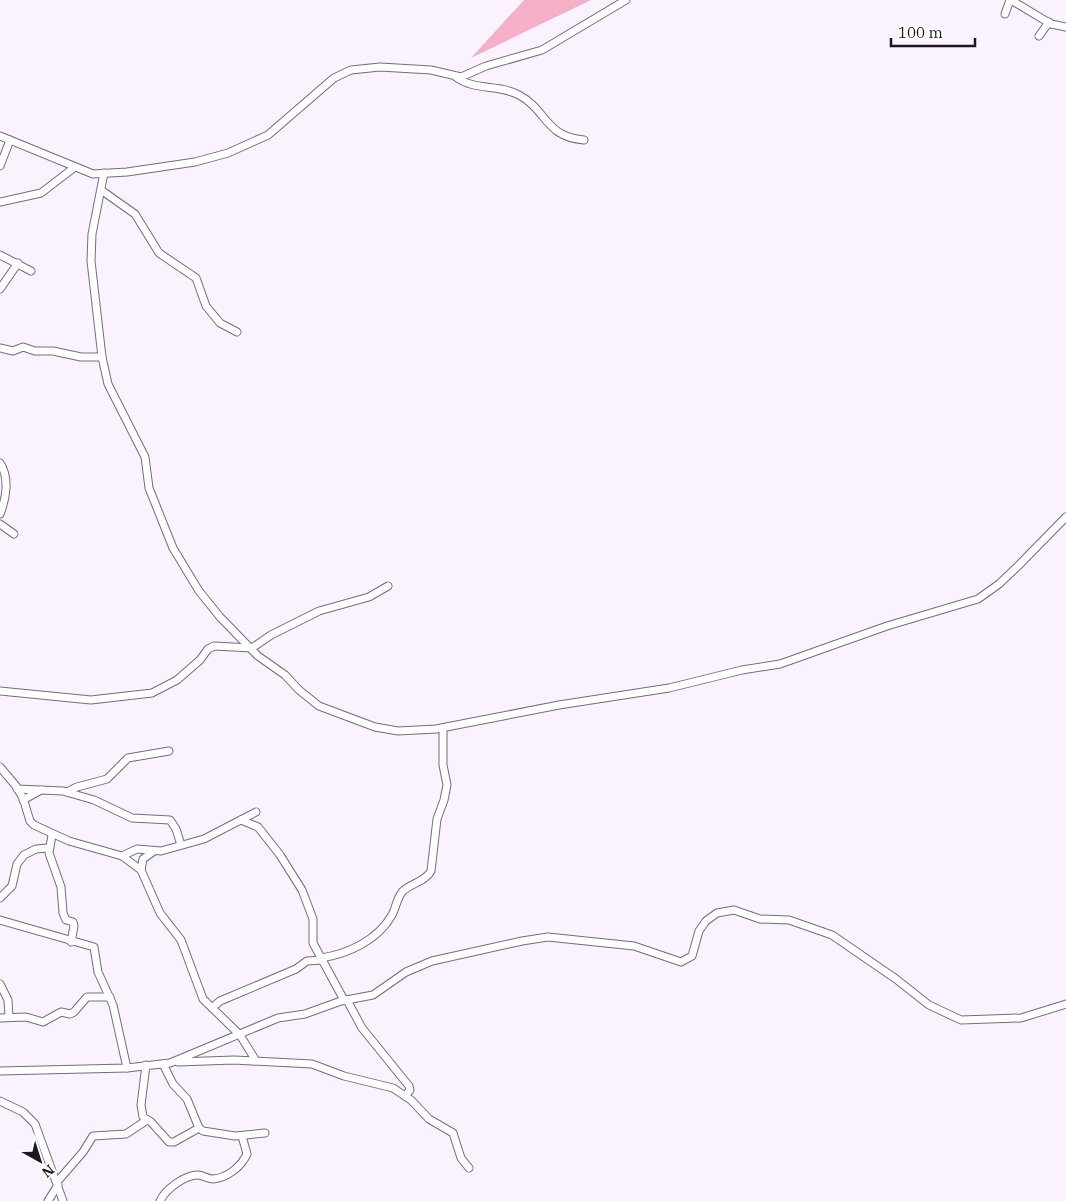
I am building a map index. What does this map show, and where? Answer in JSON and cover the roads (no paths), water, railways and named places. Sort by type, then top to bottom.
[{"type":"street","points":[[0,136],[93,174],[194,162],[228,153],[268,136],[334,78],[351,70],[380,67],[431,70],[460,77],[486,66],[542,50],[626,0]]},
{"type":"street","points":[[1005,14],[1010,0],[1049,22],[1066,27]]},
{"type":"street","points":[[1039,36],[1049,22]]},
{"type":"street","points":[[454,76],[468,83],[521,95],[555,131],[570,138],[584,140]]},
{"type":"street","points":[[0,166],[10,140]]},
{"type":"street","points":[[0,202],[41,193],[75,167]]},
{"type":"street","points":[[104,174],[92,234],[91,261],[102,357],[108,384],[145,457],[149,488],[173,548],[199,591],[220,617],[258,656],[285,675],[299,690],[319,706],[375,727],[398,731],[443,728],[559,705],[669,688],[742,670],[780,664],[887,626],[955,607],[978,598],[999,584],[1066,517]]},
{"type":"street","points":[[101,190],[135,214],[159,253],[196,278],[206,306],[220,323],[237,332]]},
{"type":"street","points":[[0,256],[18,263],[31,271]]},
{"type":"street","points":[[0,289],[18,263]]},
{"type":"street","points":[[0,348],[14,351],[23,347],[35,351],[53,351],[81,357],[102,357]]},
{"type":"street","points":[[0,463],[4,471],[6,491],[0,514]]},
{"type":"street","points":[[0,524],[14,534]]},
{"type":"street","points":[[0,691],[91,700],[152,694],[177,680],[200,660],[208,649],[214,646],[252,648],[271,635],[319,611],[369,597],[388,586]]},
{"type":"street","points":[[212,1008],[220,1001],[296,968],[303,963],[341,954],[367,941],[392,916],[401,893],[432,871],[437,819],[447,785],[443,765],[443,728]]},
{"type":"street","points":[[67,792],[77,787],[107,779],[128,758],[169,751]]},
{"type":"street","points":[[0,767],[17,789],[30,821],[52,835],[122,856],[141,870],[160,913],[180,940],[203,998],[240,1035],[256,1061]]},
{"type":"street","points":[[17,789],[44,789],[67,792],[94,800],[132,818],[170,820],[176,829],[181,845]]},
{"type":"street","points":[[23,800],[44,789]]},
{"type":"street","points":[[122,856],[137,848],[154,851],[204,839],[256,812]]},
{"type":"street","points":[[241,820],[258,827],[280,855],[302,890],[314,919],[313,943],[362,1028],[409,1086],[410,1090],[405,1096]]},
{"type":"street","points":[[52,835],[48,848],[61,887],[63,913],[74,926],[72,942]]},
{"type":"street","points":[[0,898],[12,886],[20,859],[30,852],[48,848]]},
{"type":"street","points":[[141,870],[143,859],[154,851]]},
{"type":"street","points":[[166,1063],[240,1035],[278,1018],[305,1014],[345,1000],[373,995],[406,972],[432,961],[548,937],[634,946],[681,962],[692,956],[699,931],[706,921],[717,913],[729,909],[760,918],[789,920],[832,935],[896,979],[929,1005],[961,1020],[1021,1018],[1066,1004]]},
{"type":"street","points":[[0,920],[94,947],[98,972],[110,997],[127,1068]]},
{"type":"street","points":[[0,984],[8,1000],[9,1017]]},
{"type":"street","points":[[0,1018],[26,1017],[43,1022],[60,1012],[70,1014],[74,1012],[87,997],[110,997]]},
{"type":"street","points":[[0,1071],[127,1068],[166,1063],[234,1060],[312,1064],[344,1076],[382,1084],[405,1096],[428,1119],[453,1133],[461,1158],[469,1168]]},
{"type":"street","points":[[166,1063],[173,1084],[187,1099],[199,1128],[242,1136],[266,1133]]},
{"type":"street","points":[[146,1066],[141,1106],[143,1117],[169,1142],[174,1142],[199,1128]]},
{"type":"street","points":[[0,1101],[23,1112],[35,1124],[63,1201]]},
{"type":"street","points":[[48,1201],[58,1183],[83,1152],[93,1136],[126,1134],[147,1120]]},
{"type":"street","points":[[160,1201],[164,1195],[186,1178],[199,1175],[214,1179],[235,1170],[247,1154],[242,1136]]}]
